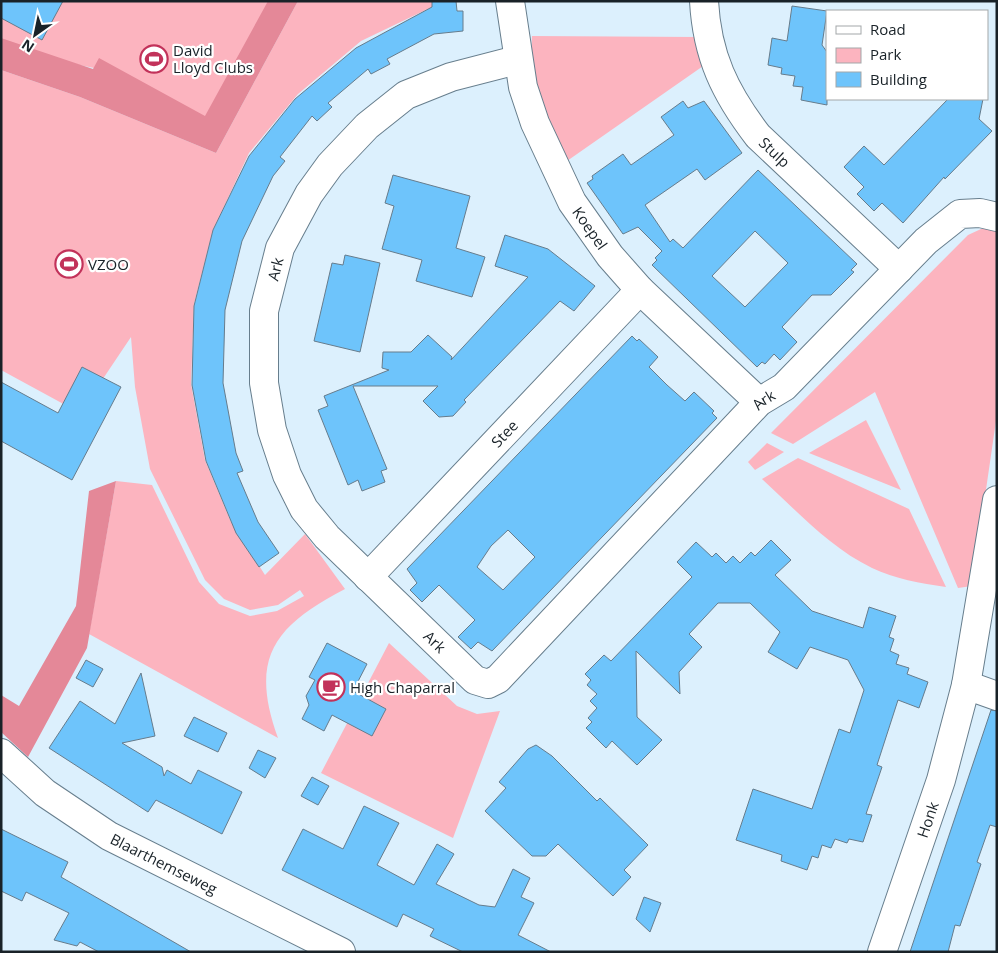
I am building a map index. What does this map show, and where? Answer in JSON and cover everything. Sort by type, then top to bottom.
[{"type":"street","name":"Koepel","points":[[510,1],[517,60],[523,87],[535,123],[568,195],[610,256],[640,290],[759,402]]},
{"type":"street","name":"Stulp","points":[[704,1],[708,36],[715,65],[742,114],[758,136],[899,269]]},
{"type":"street","name":"Ark","points":[[517,60],[451,77],[406,95],[367,126],[330,165],[308,194],[280,248],[264,311],[264,383],[272,430],[287,475],[304,509],[326,537],[475,680],[488,684],[498,680],[759,402],[784,387],[926,241],[960,214],[980,212],[997,217]]},
{"type":"street","name":"Stee","points":[[368,577],[640,290]]},
{"type":"street","name":"Honk","points":[[882,952],[941,780],[966,685],[997,500]]},
{"type":"street","points":[[966,685],[997,696]]},
{"type":"street","name":"Blaarthemseweg","points":[[1,753],[45,793],[109,836],[341,952]]},
{"type":"green space","name":"David Lloyd Clubs","points":[[1,1],[291,1],[217,134],[99,69],[1,49]]},
{"type":"green space","points":[[298,1],[434,1],[434,6],[361,41],[298,94],[249,153],[213,230],[194,304],[191,384],[205,460],[231,522],[265,575],[305,534],[345,589],[300,617],[285,631],[274,647],[268,665],[266,686],[278,738],[89,634],[116,481],[152,485],[199,582],[219,604],[250,616],[277,611],[304,596],[300,590],[278,605],[250,610],[224,599],[205,580],[150,469],[135,387],[131,337],[80,413],[1,370],[1,70],[80,97],[216,153]]},
{"type":"green space","points":[[532,36],[698,37],[706,64],[567,161],[547,116],[537,85],[532,53]]},
{"type":"green space","points":[[981,229],[997,229],[997,414],[972,586],[958,588],[875,392],[793,444],[771,433],[968,235]]},
{"type":"green space","points":[[866,420],[901,490],[809,453]]},
{"type":"green space","points":[[767,443],[784,452],[755,470],[748,462]]},
{"type":"green space","points":[[798,458],[909,509],[946,587],[899,578],[872,568],[842,550],[814,528],[762,479]]},
{"type":"green space","points":[[389,643],[457,706],[477,714],[500,711],[453,838],[321,773]]},
{"type":"shaded area","points":[[268,1],[298,1],[216,153],[80,97],[1,70],[1,38],[93,69],[99,58],[205,116]]},
{"type":"shaded area","points":[[116,481],[87,648],[28,757],[1,732],[1,695],[19,706],[76,606],[89,491]]},
{"type":"building","points":[[1,1],[63,1],[42,40],[1,18]]},
{"type":"building","points":[[432,1],[456,1],[457,11],[463,11],[463,31],[434,34],[387,59],[390,64],[371,74],[368,69],[328,103],[332,107],[317,121],[312,116],[280,157],[285,161],[273,176],[242,241],[225,310],[223,383],[236,453],[243,471],[237,473],[258,522],[279,553],[259,567],[236,533],[206,461],[192,385],[194,306],[213,230],[249,156],[295,99],[356,48],[432,7]]},
{"type":"building","points":[[792,6],[826,11],[822,45],[826,51],[827,105],[801,100],[803,87],[793,86],[795,76],[781,74],[782,68],[768,65],[772,38],[787,41]]},
{"type":"building","points":[[947,100],[983,100],[979,119],[992,131],[945,179],[944,177],[903,223],[882,203],[874,211],[857,194],[864,187],[844,167],[864,146],[884,165]]},
{"type":"building","points":[[683,101],[688,108],[704,101],[742,153],[705,180],[697,169],[645,205],[670,242],[673,239],[683,248],[758,170],[857,264],[851,270],[854,272],[831,295],[812,295],[782,327],[797,342],[780,360],[774,354],[765,364],[762,362],[757,367],[652,265],[657,260],[655,258],[662,251],[638,227],[623,234],[587,183],[593,179],[592,176],[623,154],[631,165],[674,135],[661,117]],"holes":[[[755,231],[788,263],[745,307],[712,276]]]},
{"type":"building","points":[[393,175],[470,196],[456,248],[485,257],[472,297],[416,281],[422,260],[382,249],[394,206],[385,203]]},
{"type":"building","points":[[505,235],[548,249],[595,286],[574,311],[560,301],[464,400],[466,402],[453,416],[439,417],[423,401],[438,386],[353,386],[387,469],[381,471],[385,482],[362,491],[358,480],[348,485],[318,410],[328,406],[324,396],[389,370],[382,368],[383,352],[411,352],[428,335],[452,357],[451,360],[528,277],[495,266]]},
{"type":"building","points":[[345,255],[380,263],[360,352],[314,341],[332,263],[343,265]]},
{"type":"building","points":[[632,336],[637,341],[639,339],[658,357],[649,367],[667,385],[685,401],[694,392],[714,411],[712,413],[717,418],[492,651],[478,642],[471,649],[458,637],[475,620],[439,585],[422,602],[410,590],[417,583],[407,569]],"holes":[[[508,530],[535,557],[503,590],[477,567],[491,546]]]},
{"type":"building","points":[[82,367],[121,387],[72,480],[1,441],[1,382],[58,413]]},
{"type":"building","points":[[771,540],[791,560],[775,575],[812,611],[863,628],[869,607],[896,616],[889,637],[894,639],[890,651],[899,655],[896,664],[909,668],[907,674],[928,682],[919,708],[898,700],[877,765],[882,767],[866,814],[872,815],[863,842],[849,839],[847,843],[835,839],[831,848],[822,845],[818,858],[812,856],[807,870],[781,861],[782,855],[736,840],[753,789],[812,809],[839,729],[850,733],[864,690],[848,660],[810,647],[797,669],[768,652],[780,632],[750,603],[718,603],[689,634],[702,647],[679,672],[680,694],[636,651],[637,717],[662,740],[637,765],[612,741],[606,748],[586,728],[592,722],[588,718],[597,708],[590,701],[597,694],[587,685],[591,680],[585,674],[604,655],[611,661],[692,577],[677,562],[696,542],[712,557],[716,553],[726,563],[733,556],[740,563],[751,552],[755,556]]},
{"type":"building","points":[[327,643],[367,664],[353,691],[386,709],[372,736],[332,715],[324,731],[302,719],[309,705],[306,696],[315,680],[309,677]]},
{"type":"building","points":[[86,660],[103,669],[93,687],[76,678]]},
{"type":"building","points":[[141,673],[155,736],[122,743],[162,767],[164,776],[167,770],[191,784],[198,770],[242,792],[222,834],[156,800],[148,812],[49,748],[80,701],[115,724]]},
{"type":"building","points":[[991,710],[997,711],[997,827],[990,825],[977,862],[981,864],[960,926],[955,925],[948,952],[910,952]]},
{"type":"building","points":[[194,717],[227,733],[218,752],[184,736]]},
{"type":"building","points":[[536,745],[552,756],[597,801],[600,798],[648,845],[624,870],[631,877],[613,896],[558,844],[546,856],[532,856],[485,811],[506,788],[499,782],[528,749]]},
{"type":"building","points":[[258,750],[276,758],[265,778],[249,768]]},
{"type":"building","points":[[312,777],[329,786],[318,805],[301,796]]},
{"type":"building","points":[[364,806],[399,823],[377,865],[414,885],[437,844],[454,854],[436,884],[479,905],[495,907],[513,869],[530,878],[521,897],[534,903],[518,935],[551,952],[463,952],[430,936],[434,929],[403,914],[397,927],[282,870],[303,829],[343,849]]},
{"type":"building","points":[[1,829],[68,862],[61,877],[191,952],[99,952],[80,942],[77,946],[54,940],[69,913],[26,892],[22,901],[1,891]]},
{"type":"building","points":[[644,897],[661,903],[650,932],[636,919]]},
{"type":"place","name":"David Lloyd Clubs","points":[[154,59]]},
{"type":"place","name":"VZOO","points":[[69,264]]},
{"type":"place","name":"High Chaparral","points":[[331,687]]}]
